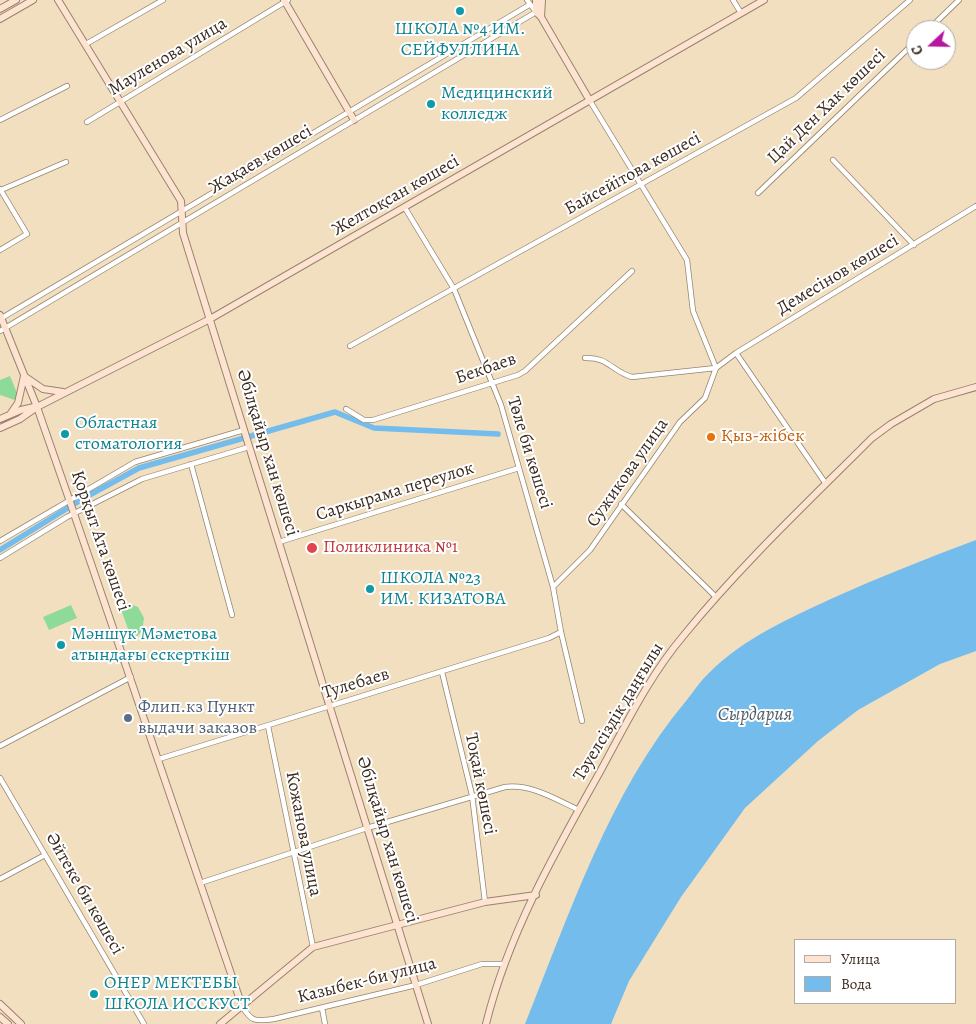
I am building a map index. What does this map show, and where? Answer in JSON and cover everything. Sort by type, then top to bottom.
[{"type":"street","points":[[0,9],[16,0]]},
{"type":"street","points":[[0,19],[32,0]]},
{"type":"street","name":"Әбілқайыр хан көшесі","points":[[58,0],[181,201],[183,233],[428,1024]]},
{"type":"street","points":[[86,44],[163,0]]},
{"type":"street","points":[[536,0],[536,12]]},
{"type":"street","points":[[541,17],[542,0]]},
{"type":"street","points":[[733,0],[741,13]]},
{"type":"street","name":"Желтоқсан көшесі","points":[[0,418],[37,406],[210,319],[764,0]]},
{"type":"street","name":"Байсейітова көшесі","points":[[350,346],[796,98],[910,0]]},
{"type":"street","points":[[938,20],[959,0]]},
{"type":"street","points":[[286,1],[354,120]]},
{"type":"street","name":"Мауленова улица","points":[[87,122],[286,1]]},
{"type":"street","points":[[528,2],[541,17],[689,265],[693,311],[716,368],[632,377],[623,374],[599,357],[585,358]]},
{"type":"street","name":"Жақаев көшесі","points":[[0,317],[350,111],[528,2]]},
{"type":"street","name":"Жақаев көшесі","points":[[3,329],[536,12]]},
{"type":"street","name":"Цай Ден Хак көшесі","points":[[758,194],[906,51]]},
{"type":"street","points":[[0,120],[67,86]]},
{"type":"street","points":[[833,160],[914,245]]},
{"type":"street","points":[[0,250],[27,234],[0,190],[66,162]]},
{"type":"street","name":"Демесінов көшесі","points":[[716,368],[736,353],[976,206]]},
{"type":"street","name":"Төле би көшесі","points":[[405,208],[454,289],[501,405],[553,587],[561,632],[582,721]]},
{"type":"street","name":"Бекбаев","points":[[346,410],[364,420],[372,420],[525,371],[632,271]]},
{"type":"street","name":"Қорқыт Ата көшесі","points":[[0,317],[3,329],[37,406],[242,1006]]},
{"type":"street","points":[[736,353],[826,484]]},
{"type":"street","name":"Сужикова улица","points":[[553,587],[590,550],[680,422],[705,398],[716,368]]},
{"type":"street","points":[[11,414],[18,402],[24,376],[43,389],[65,392]]},
{"type":"street","name":"Тәуелсіздік даңғылы","points":[[486,1024],[504,964],[536,895],[579,810],[639,701],[682,636],[716,596],[872,438],[891,424],[934,399],[976,387]]},
{"type":"street","name":"Желтоқсан көшесі","points":[[0,428],[20,419],[37,406]]},
{"type":"street","points":[[0,540],[135,462],[244,430]]},
{"type":"street","points":[[0,558],[74,514],[142,479],[249,447]]},
{"type":"street","points":[[191,464],[232,616]]},
{"type":"street","name":"Саркырама переулок","points":[[279,542],[519,468]]},
{"type":"street","points":[[621,504],[716,596]]},
{"type":"street","name":"Тулебаев","points":[[159,759],[442,672],[549,638],[561,632]]},
{"type":"street","name":"Тоқай көшесі","points":[[442,672],[472,795],[485,902]]},
{"type":"street","points":[[0,746],[131,677]]},
{"type":"street","name":"Кожанова улица","points":[[268,726],[292,852],[313,947]]},
{"type":"street","name":"Әйтеке би көшесі","points":[[0,778],[144,1024]]},
{"type":"street","points":[[200,883],[472,795],[519,786],[537,791],[579,810]]},
{"type":"street","points":[[0,879],[45,855]]},
{"type":"street","points":[[220,1024],[313,947],[485,902],[536,895]]},
{"type":"street","name":"Казыбек-би улица","points":[[242,1006],[253,1020],[281,1018],[416,985],[482,964],[504,964]]},
{"type":"street","points":[[0,1004],[21,1024]]},
{"type":"street","points":[[322,1008],[325,1024]]},
{"type":"street","points":[[0,1017],[8,1024]]},
{"type":"street","points":[[281,1018],[282,1024]]},
{"type":"street","points":[[261,1024],[274,1019]]},
{"type":"green space","points":[[10,376],[17,393],[15,400],[0,395],[0,380]]},
{"type":"green space","points":[[127,603],[138,607],[144,618],[142,632],[132,640],[119,604]]},
{"type":"green space","points":[[71,605],[77,618],[49,630],[43,617]]},
{"type":"water","name":"Сырдария","points":[[976,540],[976,651],[940,664],[858,710],[818,741],[745,808],[681,897],[629,981],[611,1024],[525,1024],[575,898],[613,814],[659,736],[707,675],[738,649],[784,621],[868,583]]},
{"type":"waterway","points":[[0,550],[84,498],[139,468],[335,412],[374,428],[498,434]]},
{"type":"place","name":"ШКОЛА №4 ИМ. СЕЙФУЛЛИНА","points":[[460,11]]},
{"type":"place","name":"Медицинский колледж","points":[[431,104]]},
{"type":"place","name":"Областная стоматология","points":[[65,434]]},
{"type":"place","name":"Қыз-жібек","points":[[711,437]]},
{"type":"place","name":"Поликлиника №1","points":[[312,548]]},
{"type":"place","name":"ШКОЛА №23 ИМ. КИЗАТОВА","points":[[370,589]]},
{"type":"place","name":"Мәншүк Мәметова атындағы ескерткіш","points":[[61,645]]},
{"type":"place","name":"Флип.кз Пункт выдачи заказов","points":[[128,718]]},
{"type":"place","name":"ОНЕР МЕКТЕБЫ ШКОЛА ИССКУСТ","points":[[94,994]]}]
